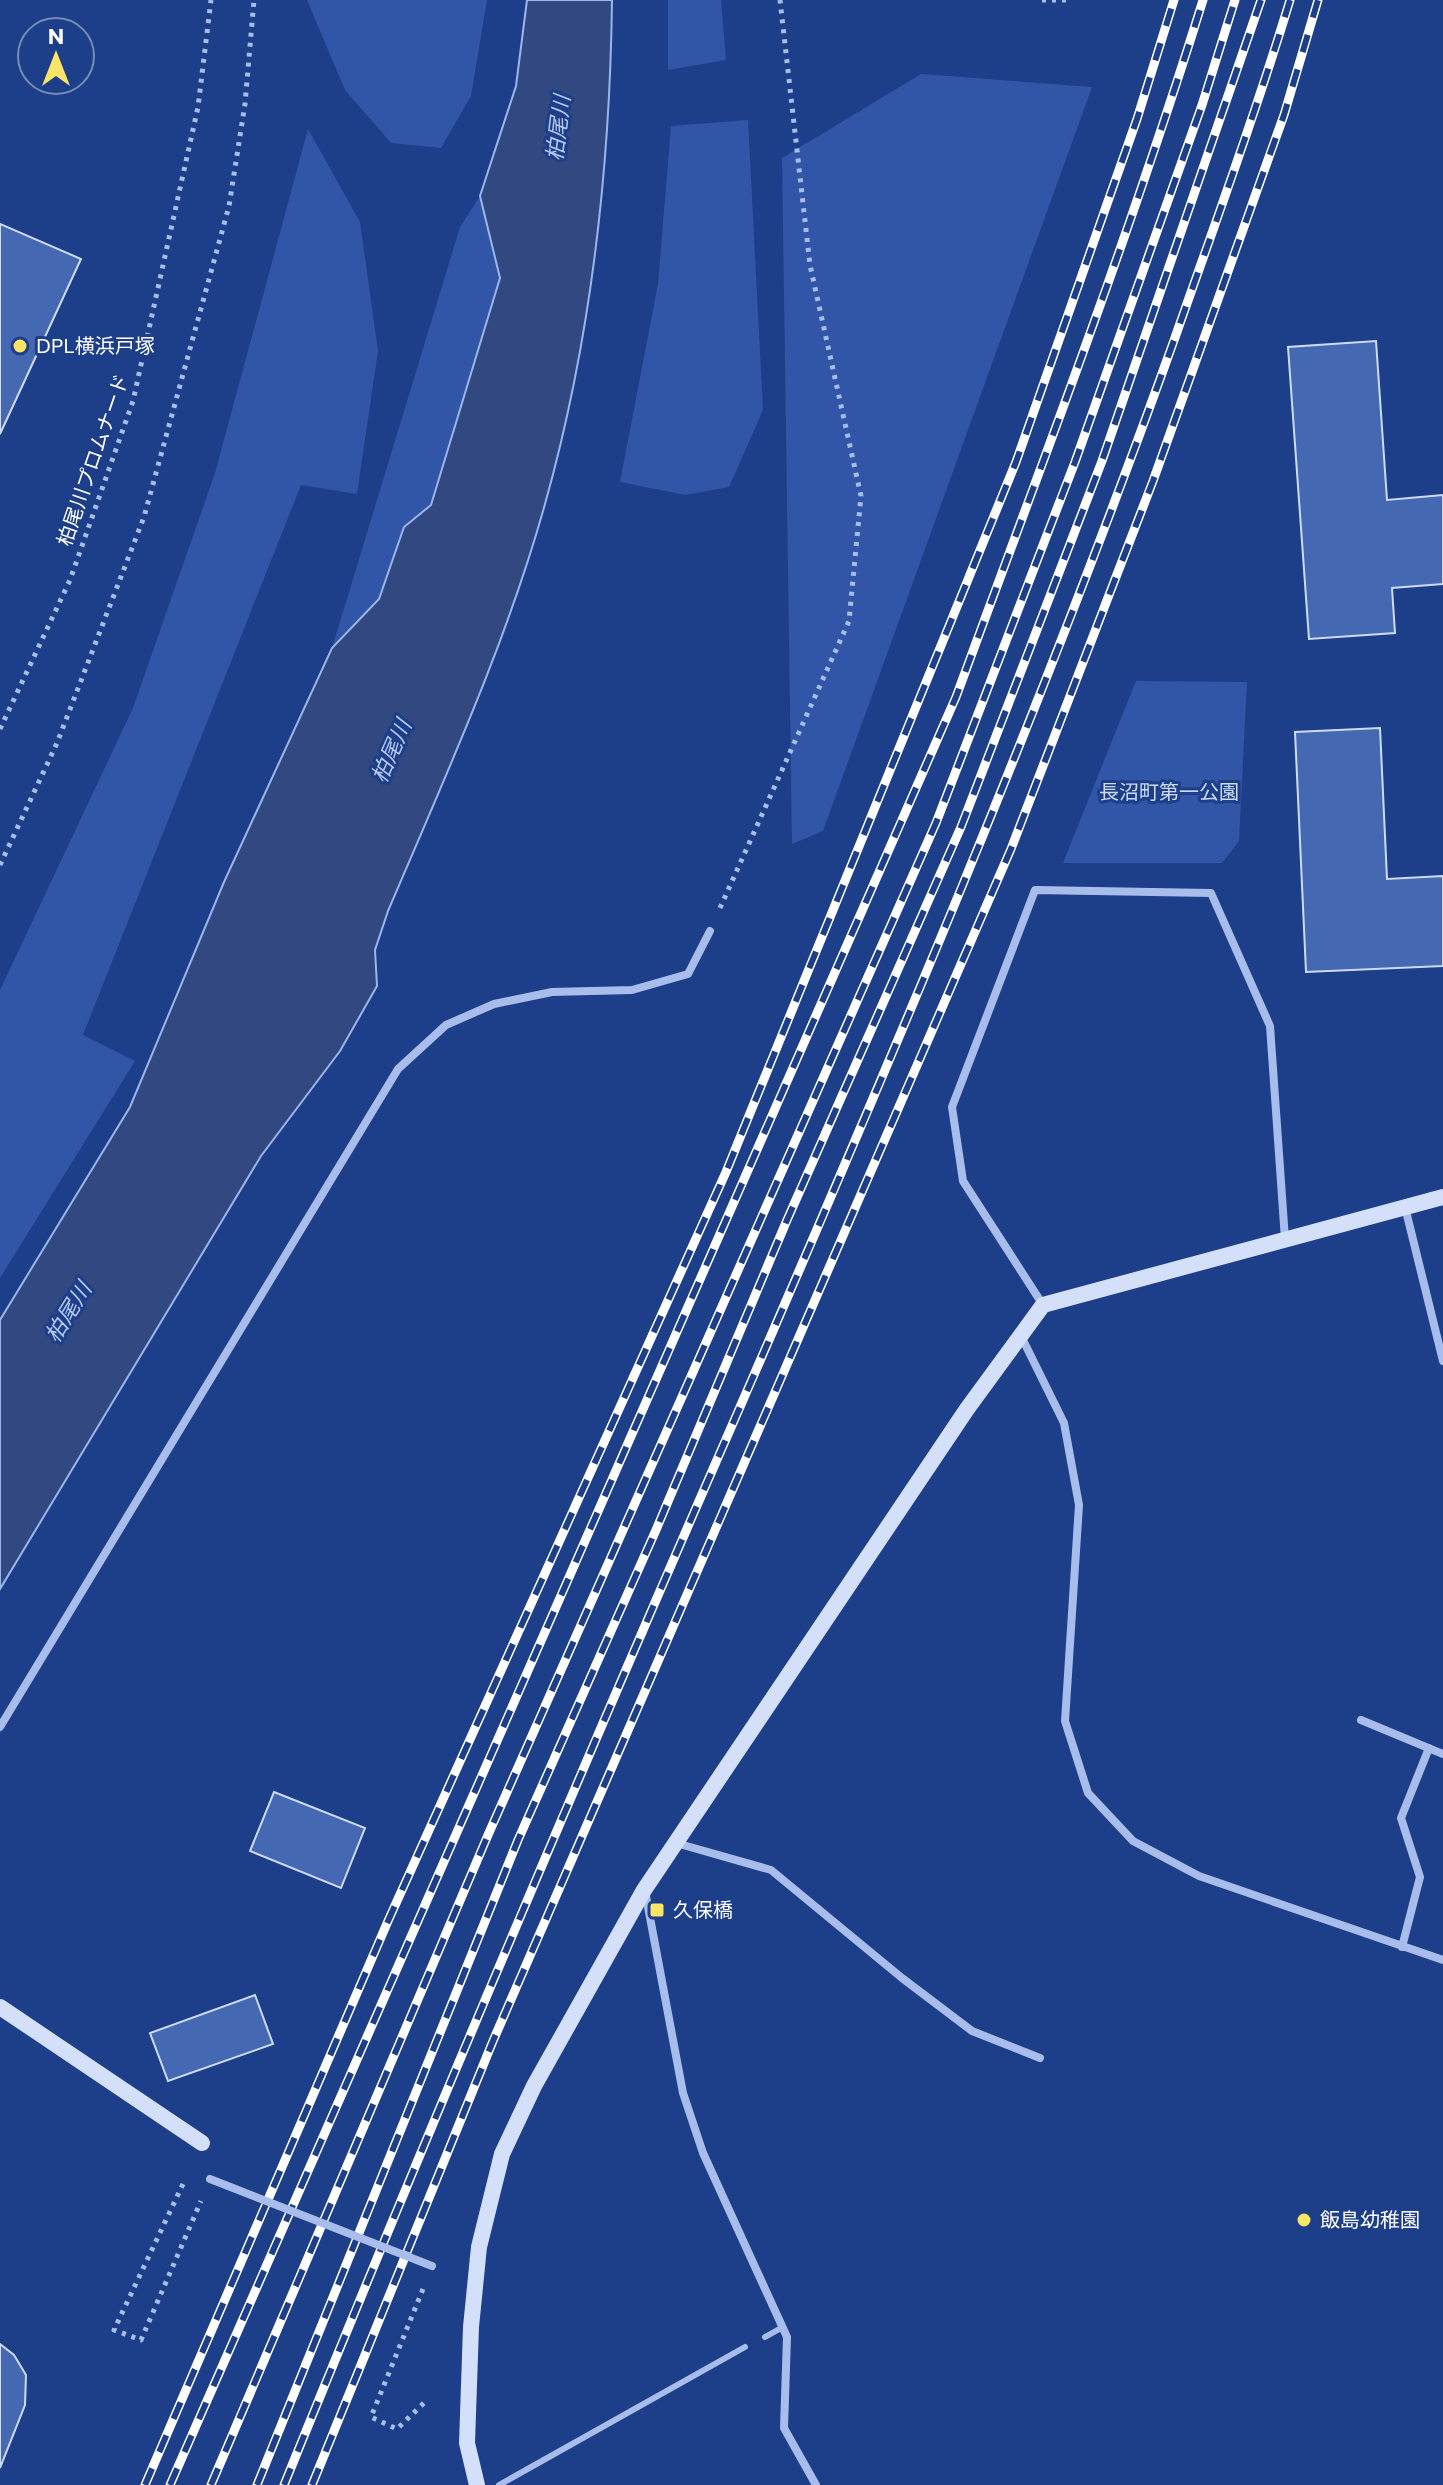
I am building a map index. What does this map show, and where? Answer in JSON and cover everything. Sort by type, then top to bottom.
[{"type":"street","points":[[1043,1305],[963,1181],[952,1107],[1035,890],[1211,893],[1270,1026],[1285,1239]]},
{"type":"street","points":[[0,1727],[398,1069],[446,1025],[494,1004],[552,992],[632,990],[688,974],[710,931]]},
{"type":"street","points":[[477,2485],[467,2443],[471,2327],[479,2247],[502,2154],[534,2086],[644,1890],[1020,1335],[1043,1305],[1443,1197]]},
{"type":"street","points":[[1405,1207],[1443,1361]]},
{"type":"street","points":[[1020,1335],[1064,1423],[1079,1505],[1065,1721],[1088,1793],[1133,1841],[1199,1876],[1443,1960]]},
{"type":"street","points":[[1361,1720],[1443,1754]]},
{"type":"street","points":[[1402,1947],[1420,1877],[1401,1818],[1429,1748]]},
{"type":"street","points":[[676,1843],[771,1870],[972,2031],[1040,2058]]},
{"type":"street","points":[[644,1890],[683,2093],[703,2153],[787,2337],[784,2428],[816,2485]]},
{"type":"street","points":[[0,2007],[202,2143]]},
{"type":"street","points":[[210,2179],[432,2266]]},
{"type":"lane","points":[[765,2337],[783,2327]]},
{"type":"lane","points":[[499,2485],[745,2347]]},
{"type":"path","name":"柏尾川プロムナード","points":[[0,729],[70,580],[133,401],[198,107],[211,0]]},
{"type":"path","points":[[0,865],[57,743],[144,517],[229,206],[245,104],[254,0]]},
{"type":"path","points":[[710,931],[849,621],[861,496],[810,265],[780,0]]},
{"type":"path","points":[[1042,0],[1072,0]]},
{"type":"path","points":[[202,2143],[114,2330],[141,2340],[210,2179]]},
{"type":"path","points":[[428,2399],[397,2429],[371,2417],[432,2266]]},
{"type":"green space","points":[[307,0],[487,0],[471,96],[441,148],[391,143],[345,90]]},
{"type":"green space","points":[[668,0],[721,0],[726,60],[668,70]]},
{"type":"green space","points":[[921,74],[1092,87],[823,831],[792,844],[782,158]]},
{"type":"green space","points":[[748,120],[763,410],[729,487],[685,495],[620,482],[658,284],[671,126]]},
{"type":"green space","points":[[308,129],[360,222],[378,351],[357,494],[301,485],[83,1035],[135,1061],[0,1278],[0,990],[133,708],[215,473]]},
{"type":"green space","points":[[480,196],[500,278],[431,505],[404,527],[379,598],[332,648],[460,227]]},
{"type":"green space","name":"長沼町第一公園","points":[[1136,681],[1247,682],[1239,841],[1222,863],[1063,863]]},
{"type":"water","name":"柏尾川","points":[[527,0],[612,0],[602,191],[586,317],[561,442],[512,608],[473,710],[388,911],[375,950],[377,986],[340,1051],[261,1156],[0,1589],[0,1320],[130,1107],[224,882],[332,648],[379,599],[404,527],[431,505],[500,278],[480,196],[516,86]]},
{"type":"building","name":"DPL横浜戸塚","points":[[0,224],[81,259],[0,434]]},
{"type":"building","points":[[1376,341],[1387,500],[1443,495],[1443,584],[1392,588],[1395,633],[1309,639],[1288,347]]},
{"type":"building","points":[[1380,728],[1387,879],[1443,876],[1443,966],[1306,972],[1295,732]]},
{"type":"building","points":[[274,1792],[365,1828],[341,1888],[250,1851]]},
{"type":"building","points":[[255,1995],[273,2044],[168,2081],[150,2033]]},
{"type":"building","points":[[0,2344],[14,2355],[26,2375],[25,2405],[0,2468]]},
{"type":"railway","points":[[145,2485],[388,1921],[726,1172],[1016,462],[1137,119],[1174,0]]},
{"type":"railway","points":[[170,2485],[956,697],[1115,263],[1203,0]]},
{"type":"railway","points":[[211,2485],[488,1835],[936,823],[1075,462],[1202,105],[1235,0]]},
{"type":"railway","points":[[257,2485],[518,1840],[961,827],[1102,461],[1261,0]]},
{"type":"railway","points":[[284,2485],[504,1956],[848,1158],[1019,747],[1177,332],[1250,125],[1290,0]]},
{"type":"railway","points":[[312,2485],[493,2041],[1011,849],[1153,481],[1284,115],[1318,0]]},
{"type":"place","name":"DPL横浜戸塚","points":[[20,346]]},
{"type":"place","name":"久保橋","points":[[657,1910]]},
{"type":"place","name":"飯島幼稚園","points":[[1304,2220]]}]
